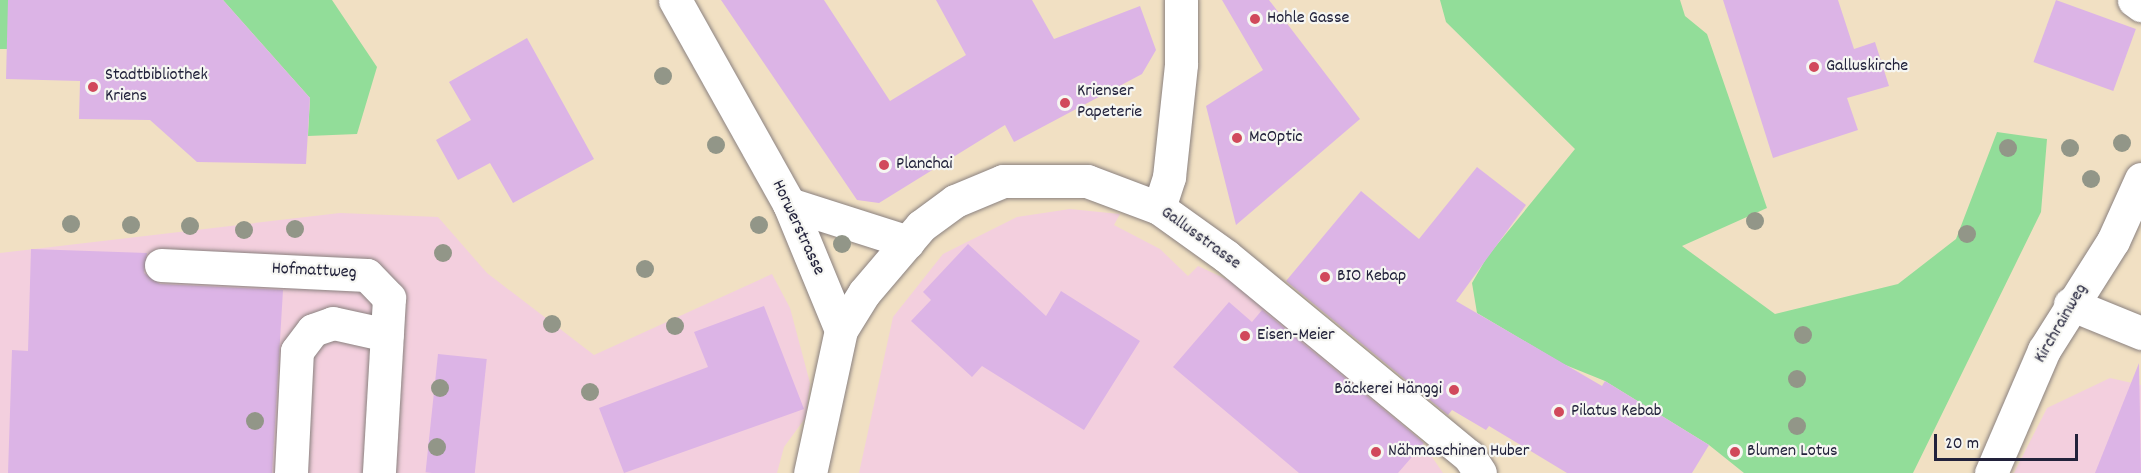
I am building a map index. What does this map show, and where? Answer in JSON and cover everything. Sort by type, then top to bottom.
[{"type":"street","name":"Horwerstrasse","points":[[675,0],[789,204],[841,330]]},
{"type":"street","points":[[1159,208],[1169,177],[1177,109],[1181,0]]},
{"type":"street","points":[[2134,0],[2141,5]]},
{"type":"street","name":"Kirchrainweg","points":[[1991,473],[2070,304],[2120,225],[2141,179]]},
{"type":"street","name":"Gallusstrasse","points":[[841,330],[864,293],[908,242],[955,201],[1003,181],[1087,181],[1159,208],[1226,256],[1460,449],[1480,473]]},
{"type":"street","points":[[789,204],[908,242]]},
{"type":"street","name":"Hofmattweg","points":[[161,265],[367,275],[389,298],[379,473]]},
{"type":"street","points":[[2070,304],[2141,333]]},
{"type":"street","points":[[291,473],[297,351],[313,330],[333,323],[387,335]]},
{"type":"street","points":[[810,473],[841,330]]},
{"type":"shaded area","points":[[1070,209],[1120,214],[1114,225],[1160,249],[1188,276],[1198,266],[1239,285],[1419,438],[1443,473],[859,473],[893,317],[943,254],[1017,217]]},
{"type":"shaded area","points":[[340,213],[438,217],[487,273],[594,355],[772,274],[790,308],[810,383],[806,417],[784,447],[777,473],[0,473],[0,253]]},
{"type":"shaded area","points":[[2110,378],[2141,385],[2141,473],[2014,473],[2047,408]]},
{"type":"green space","points":[[0,0],[8,0],[8,49],[0,49]]},
{"type":"green space","points":[[223,0],[332,0],[377,67],[357,134],[308,136],[310,98]]},
{"type":"green space","points":[[1440,0],[1680,0],[1685,16],[1707,34],[1767,208],[1682,246],[1775,314],[1898,284],[1956,239],[1997,132],[2047,139],[2041,212],[1913,473],[1744,473],[1709,445],[1605,381],[1563,364],[1477,313],[1472,283],[1487,257],[1575,149],[1446,22]]},
{"type":"building","points":[[8,0],[223,0],[310,98],[306,164],[197,162],[150,120],[79,119],[80,81],[6,79]]},
{"type":"building","points":[[721,0],[824,0],[890,101],[966,55],[936,0],[1032,0],[1054,39],[1140,6],[1156,50],[1142,74],[1014,142],[1005,125],[879,203],[857,200]]},
{"type":"building","points":[[1222,0],[1269,0],[1360,119],[1236,225],[1206,106],[1263,70]]},
{"type":"building","name":"Galluskirche","points":[[1723,0],[1838,0],[1854,49],[1875,42],[1889,86],[1847,98],[1858,130],[1773,158]]},
{"type":"building","points":[[2056,0],[2136,29],[2113,91],[2033,62]]},
{"type":"building","points":[[527,38],[594,159],[513,203],[490,163],[458,180],[436,140],[471,120],[449,82]]},
{"type":"building","points":[[1477,167],[1526,205],[1456,301],[1602,386],[1605,381],[1709,445],[1692,473],[1567,473],[1489,426],[1486,430],[1452,410],[1448,415],[1286,281],[1361,191],[1419,239]]},
{"type":"building","points":[[968,244],[1046,316],[1061,291],[1140,341],[1084,430],[982,366],[972,377],[911,321],[931,300],[923,292]]},
{"type":"building","points":[[31,249],[147,253],[144,273],[160,284],[283,290],[272,473],[8,473],[12,350],[28,351]]},
{"type":"building","points":[[1229,302],[1252,322],[1262,310],[1424,443],[1398,473],[1299,473],[1173,367]]},
{"type":"building","points":[[764,306],[804,409],[624,473],[599,408],[708,367],[694,332]]},
{"type":"building","points":[[438,354],[487,359],[475,473],[426,472]]},
{"type":"building","points":[[2139,363],[2141,473],[2095,473]]},
{"type":"place","name":"Hohle Gasse","points":[[1255,19]]},
{"type":"place","name":"Galluskirche","points":[[1814,67]]},
{"type":"place","name":"Stadtbibliothek Kriens","points":[[93,87]]},
{"type":"place","name":"Krienser Papeterie","points":[[1065,103]]},
{"type":"place","name":"McOptic","points":[[1237,138]]},
{"type":"place","name":"Planchai","points":[[884,165]]},
{"type":"place","name":"BIO Kebap","points":[[1325,277]]},
{"type":"place","name":"Eisen-Meier","points":[[1245,336]]},
{"type":"place","name":"Bäckerei Hänggi","points":[[1454,390]]},
{"type":"place","name":"Pilatus Kebab","points":[[1559,412]]},
{"type":"place","name":"Nähmaschinen Huber","points":[[1376,452]]},
{"type":"place","name":"Blumen Lotus","points":[[1735,452]]}]
